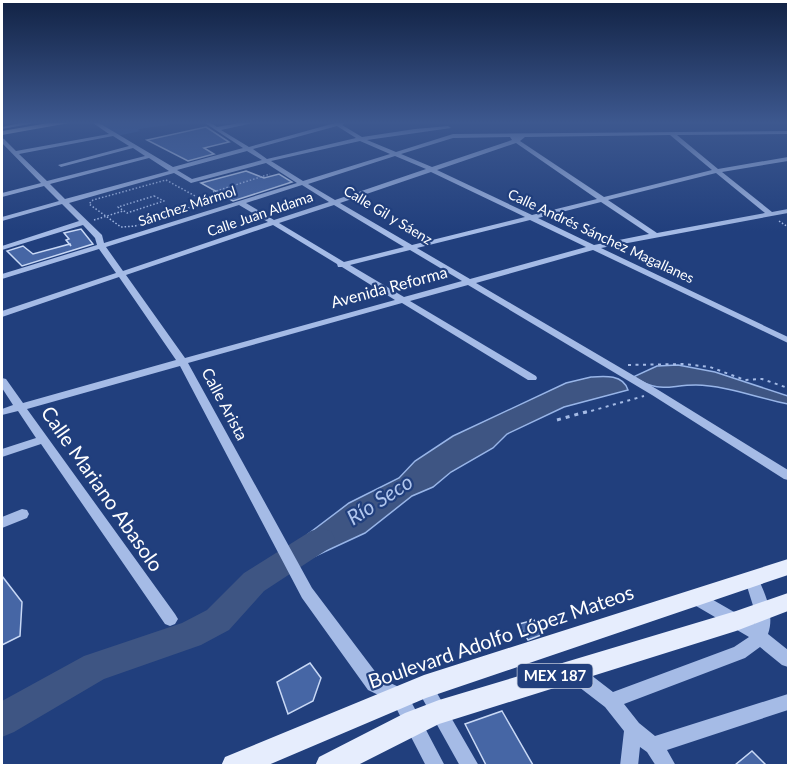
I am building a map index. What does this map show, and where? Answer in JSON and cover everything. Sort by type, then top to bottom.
[{"type":"main road","name":"Boulevard Adolfo López Mateos","points":[[234,765],[424,687],[789,567]]},
{"type":"main road","name":"MEX 187","points":[[328,765],[439,712],[736,621],[789,602]]},
{"type":"street","name":"Calle Arista","points":[[20,159],[86,222],[100,241],[182,361],[307,593],[374,684],[399,696]]},
{"type":"street","points":[[61,165],[85,159]]},
{"type":"street","points":[[2,195],[140,159]]},
{"type":"street","points":[[156,159],[192,181],[270,159]]},
{"type":"street","points":[[2,219],[213,159]]},
{"type":"street","name":"Sánchez Mármol","points":[[100,241],[123,239],[381,159]]},
{"type":"street","name":"Calle Andrés Sánchez Magallanes","points":[[408,159],[789,340]]},
{"type":"street","name":"Calle Juan Aldama","points":[[2,314],[461,159]]},
{"type":"street","points":[[542,159],[655,235]]},
{"type":"street","points":[[702,159],[770,214]]},
{"type":"street","points":[[341,265],[717,171],[789,159]]},
{"type":"street","name":"Calle Gil y Sáenz","points":[[264,160],[651,390]]},
{"type":"street","points":[[239,202],[532,378]]},
{"type":"street","name":"Avenida Reforma","points":[[2,412],[594,247],[789,211]]},
{"type":"street","points":[[2,248],[86,222]]},
{"type":"street","points":[[2,277],[100,241]]},
{"type":"street","name":"Calle Mariano Abasolo","points":[[2,381],[170,619]]},
{"type":"street","points":[[651,390],[789,476]]},
{"type":"street","points":[[2,453],[44,439]]},
{"type":"street","points":[[2,523],[22,514]]},
{"type":"street","points":[[611,701],[738,653],[761,636],[764,610],[752,580]]},
{"type":"street","points":[[696,598],[761,636],[789,660]]},
{"type":"street","points":[[572,671],[611,701],[633,729],[652,746],[667,765]]},
{"type":"street","points":[[424,687],[470,765]]},
{"type":"street","points":[[399,696],[436,765]]},
{"type":"street","points":[[652,746],[789,702]]},
{"type":"street","points":[[629,765],[633,729]]},
{"type":"path","points":[[213,192],[281,171]]},
{"type":"path","points":[[206,201],[168,180],[161,180],[90,201],[89,204],[121,227],[135,226],[221,196]]},
{"type":"path","points":[[86,222],[124,211],[127,213],[164,201],[154,196],[118,207],[124,211]]},
{"type":"path","points":[[609,366],[684,364],[710,367],[745,380],[762,379],[789,388]]},
{"type":"path","points":[[556,420],[651,390]]},
{"type":"water","points":[[678,365],[715,372],[788,396],[788,404],[707,386],[658,387],[633,377],[657,366]]},
{"type":"water","points":[[607,376],[618,379],[626,385],[628,390],[564,407],[507,434],[493,448],[451,472],[433,487],[412,496],[365,533],[309,559],[303,559],[296,554],[295,548],[308,534],[349,503],[399,478],[415,461],[453,436],[566,383]]},
{"type":"building","points":[[246,171],[264,178],[279,174],[292,182],[233,201],[201,183]]},
{"type":"building","points":[[81,229],[93,244],[22,266],[7,251],[23,246],[33,254],[69,244],[66,240],[69,239],[64,233]]},
{"type":"building","points":[[2,576],[22,602],[20,636],[2,645]]},
{"type":"building","points":[[534,620],[544,634],[528,640],[519,624]]},
{"type":"building","points":[[310,663],[321,678],[313,701],[288,714],[277,682]]},
{"type":"building","points":[[502,711],[533,765],[486,765],[465,724]]},
{"type":"building","points":[[752,751],[766,765],[735,765]]},
{"type":"waterway","name":"Río Seco","points":[[2,720],[95,667],[190,635],[218,620],[254,582],[321,539]]}]
